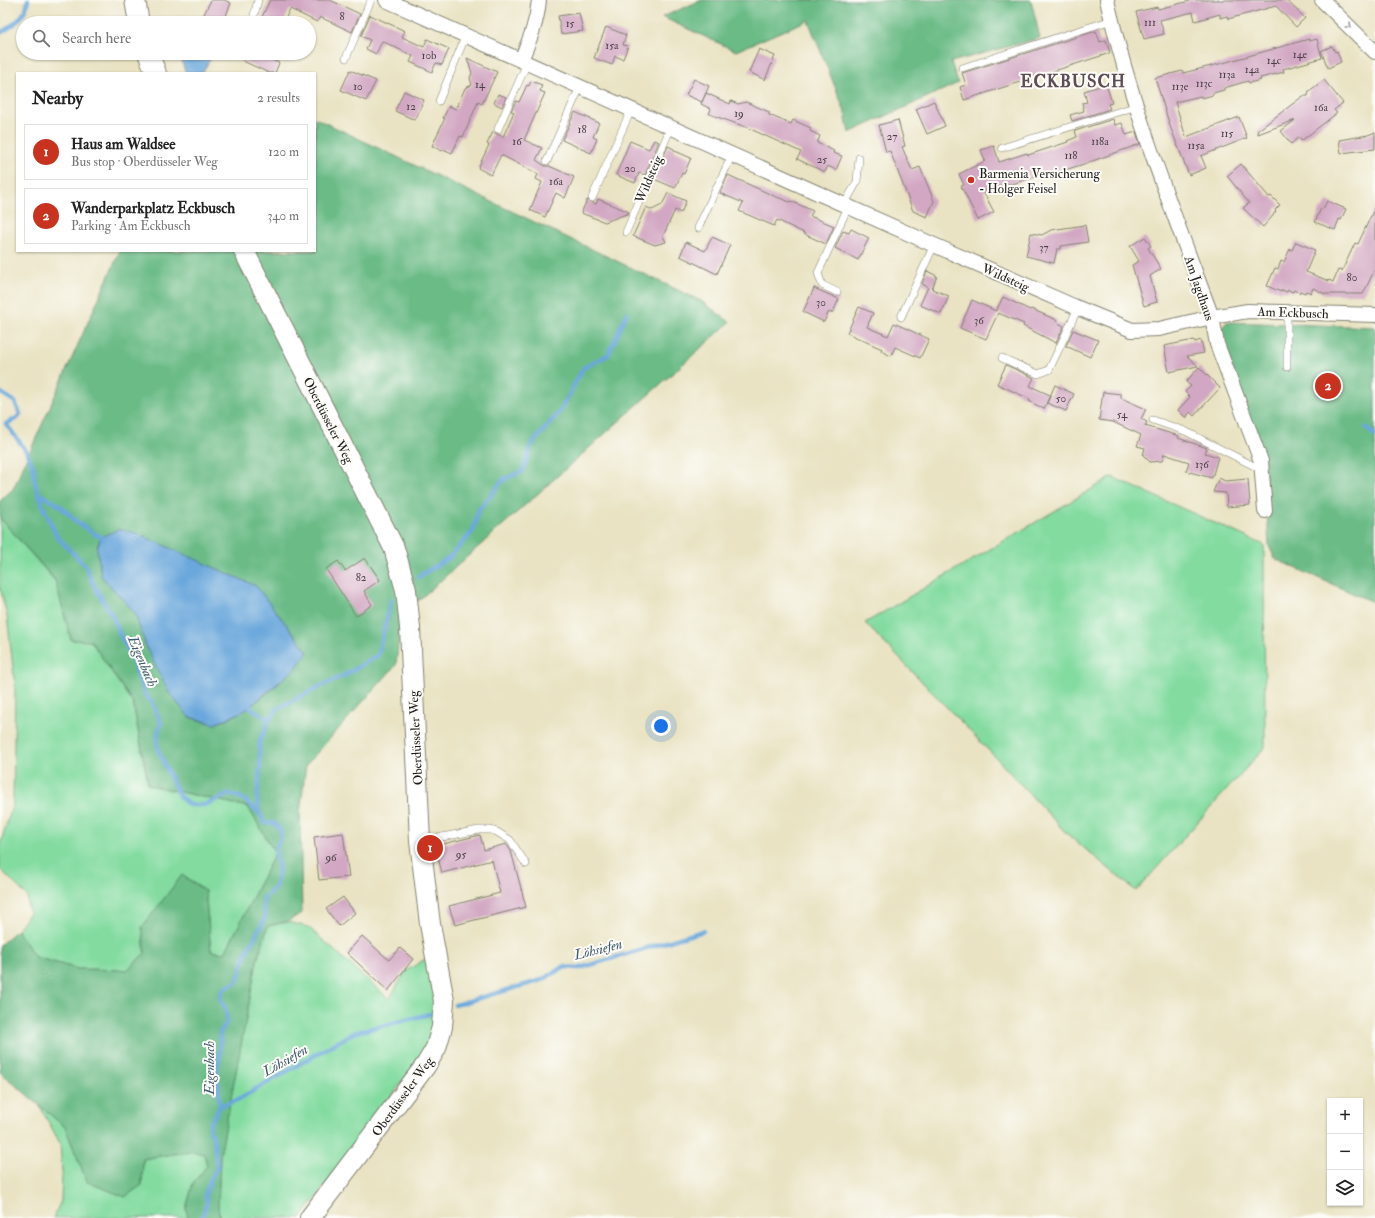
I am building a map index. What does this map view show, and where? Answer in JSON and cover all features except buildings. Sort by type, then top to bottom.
[{"type":"street","points":[[135,0],[138,16]]},
{"type":"street","name":"Wildsteig","points":[[386,0],[934,245],[1132,330],[1160,329],[1212,317]]},
{"type":"street","points":[[524,61],[536,23],[539,0]]},
{"type":"street","name":"Am Jagdhaus","points":[[1107,0],[1145,137],[1212,317],[1217,344],[1261,461],[1265,511]]},
{"type":"street","points":[[1322,0],[1375,52]]},
{"type":"street","points":[[151,60],[156,72]]},
{"type":"street","name":"Oberdüsseler Weg","points":[[245,252],[394,548],[406,590],[410,628],[420,841],[429,917],[444,1000],[442,1027],[436,1048],[426,1065],[412,1086],[310,1218]]},
{"type":"street","name":"Am Eckbusch","points":[[1212,317],[1248,311],[1375,315]]},
{"type":"lane","points":[[254,16],[258,0]]},
{"type":"lane","points":[[346,58],[371,0]]},
{"type":"lane","points":[[962,68],[1112,20]]},
{"type":"lane","points":[[439,100],[466,35]]},
{"type":"lane","points":[[498,129],[524,61]]},
{"type":"lane","points":[[547,161],[580,87]]},
{"type":"lane","points":[[1002,148],[1137,106]]},
{"type":"lane","points":[[592,198],[631,110]]},
{"type":"lane","name":"Wildsteig","points":[[626,232],[671,127]]},
{"type":"lane","points":[[698,228],[732,155]]},
{"type":"lane","points":[[837,292],[822,285],[818,273],[857,182],[859,158]]},
{"type":"lane","points":[[901,317],[934,245]]},
{"type":"lane","points":[[1002,358],[1038,374],[1049,370],[1078,308]]},
{"type":"lane","points":[[1287,312],[1287,367]]},
{"type":"lane","points":[[1153,420],[1185,431],[1262,470]]},
{"type":"lane","points":[[420,841],[479,830],[491,830],[510,840],[526,864]]},
{"type":"green space","points":[[702,0],[1031,0],[1040,38],[951,62],[958,83],[849,133],[844,109],[808,20],[736,51],[662,17]]},
{"type":"green space","points":[[316,118],[701,301],[730,322],[401,616],[396,665],[306,765],[300,813],[302,913],[288,921],[268,926],[257,961],[220,1156],[218,1207],[220,1218],[188,1218],[186,1209],[193,1183],[207,1166],[204,1154],[191,1151],[143,1159],[142,1185],[125,1197],[87,1182],[65,1127],[0,1072],[0,945],[17,930],[35,957],[78,969],[127,970],[145,953],[142,927],[182,875],[205,891],[211,951],[225,953],[275,853],[248,807],[149,785],[133,703],[91,641],[71,640],[55,580],[0,518],[0,501],[13,489],[120,252],[316,252]],"holes":[[[101,537],[308,652],[290,673],[254,704],[228,719],[213,723],[189,717],[146,647],[136,613],[101,576],[97,547]]]},
{"type":"green space","points":[[1227,322],[1375,327],[1375,603],[1275,559],[1269,546],[1264,459],[1219,330]]},
{"type":"green space","points":[[1112,477],[1264,545],[1265,747],[1136,891],[1066,833],[999,761],[865,623]]},
{"type":"green space","points":[[0,518],[56,582],[71,640],[91,641],[133,704],[148,785],[248,807],[275,853],[225,953],[211,951],[205,891],[143,927],[145,953],[127,970],[78,969],[35,957],[17,930],[29,914],[27,896],[0,869],[0,845],[13,803],[15,686],[7,615],[0,588]]},
{"type":"green space","points":[[288,922],[308,927],[389,999],[406,971],[430,956],[437,1004],[431,1043],[301,1218],[220,1218],[218,1207],[220,1156],[257,961],[268,926]]},
{"type":"green space","points":[[39,1105],[65,1127],[87,1182],[142,1185],[143,1159],[191,1151],[204,1154],[207,1166],[193,1183],[186,1209],[188,1218],[53,1218],[61,1201],[62,1173],[60,1143]]},
{"type":"water","points":[[181,60],[210,60],[203,72],[186,72]]},
{"type":"water","points":[[119,529],[136,533],[256,586],[308,652],[296,668],[246,710],[215,724],[189,717],[169,693],[146,647],[135,613],[101,576],[97,548],[101,537]]},
{"type":"waterway","name":"Eigenbach","points":[[22,16],[28,0]]},
{"type":"waterway","name":"Eigenbach","points":[[0,33],[16,22]]},
{"type":"waterway","points":[[418,577],[450,557],[473,531],[478,511],[504,479],[523,471],[531,445],[561,410],[583,368],[608,355],[627,313]]},
{"type":"waterway","name":"Eigenbach","points":[[0,392],[15,402],[20,414],[17,418],[6,424],[27,452],[34,469],[34,480],[43,506],[57,537],[86,566],[92,582],[114,619],[129,652],[145,695],[152,702],[161,723],[157,743],[159,752],[179,796],[189,805],[204,805],[230,794],[242,798],[259,813],[265,823],[274,823],[280,830],[281,837],[275,850],[279,870],[275,887],[264,898],[263,904],[265,918],[246,953],[237,982],[223,989],[220,998],[226,1010],[227,1022],[220,1032],[220,1056],[217,1068],[220,1106],[210,1124],[210,1133],[213,1135],[217,1167],[210,1180],[205,1195],[207,1202],[202,1218]]},
{"type":"waterway","points":[[1366,428],[1375,435]]},
{"type":"waterway","points":[[39,494],[59,505],[76,521],[105,541]]},
{"type":"waterway","points":[[269,720],[277,709],[345,675],[378,655],[391,600]]},
{"type":"waterway","points":[[247,704],[269,720],[259,743],[260,768],[257,799],[259,813]]},
{"type":"waterway","name":"Löhsiefen","points":[[455,1005],[542,980],[563,967],[580,968],[703,931]]},
{"type":"waterway","name":"Löhsiefen","points":[[220,1106],[237,1100],[353,1033],[430,1014]]},
{"type":"place","name":"Barmenia Versicherung - Holger Feisel","points":[[971,180]]},
{"type":"place","name":"Wanderparkplatz Eckbusch","points":[[1328,386]]},
{"type":"place","name":"Haus am Waldsee","points":[[430,848]]},
{"type":"district","name":"ECKBUSCH","points":[[1073,81]]}]
